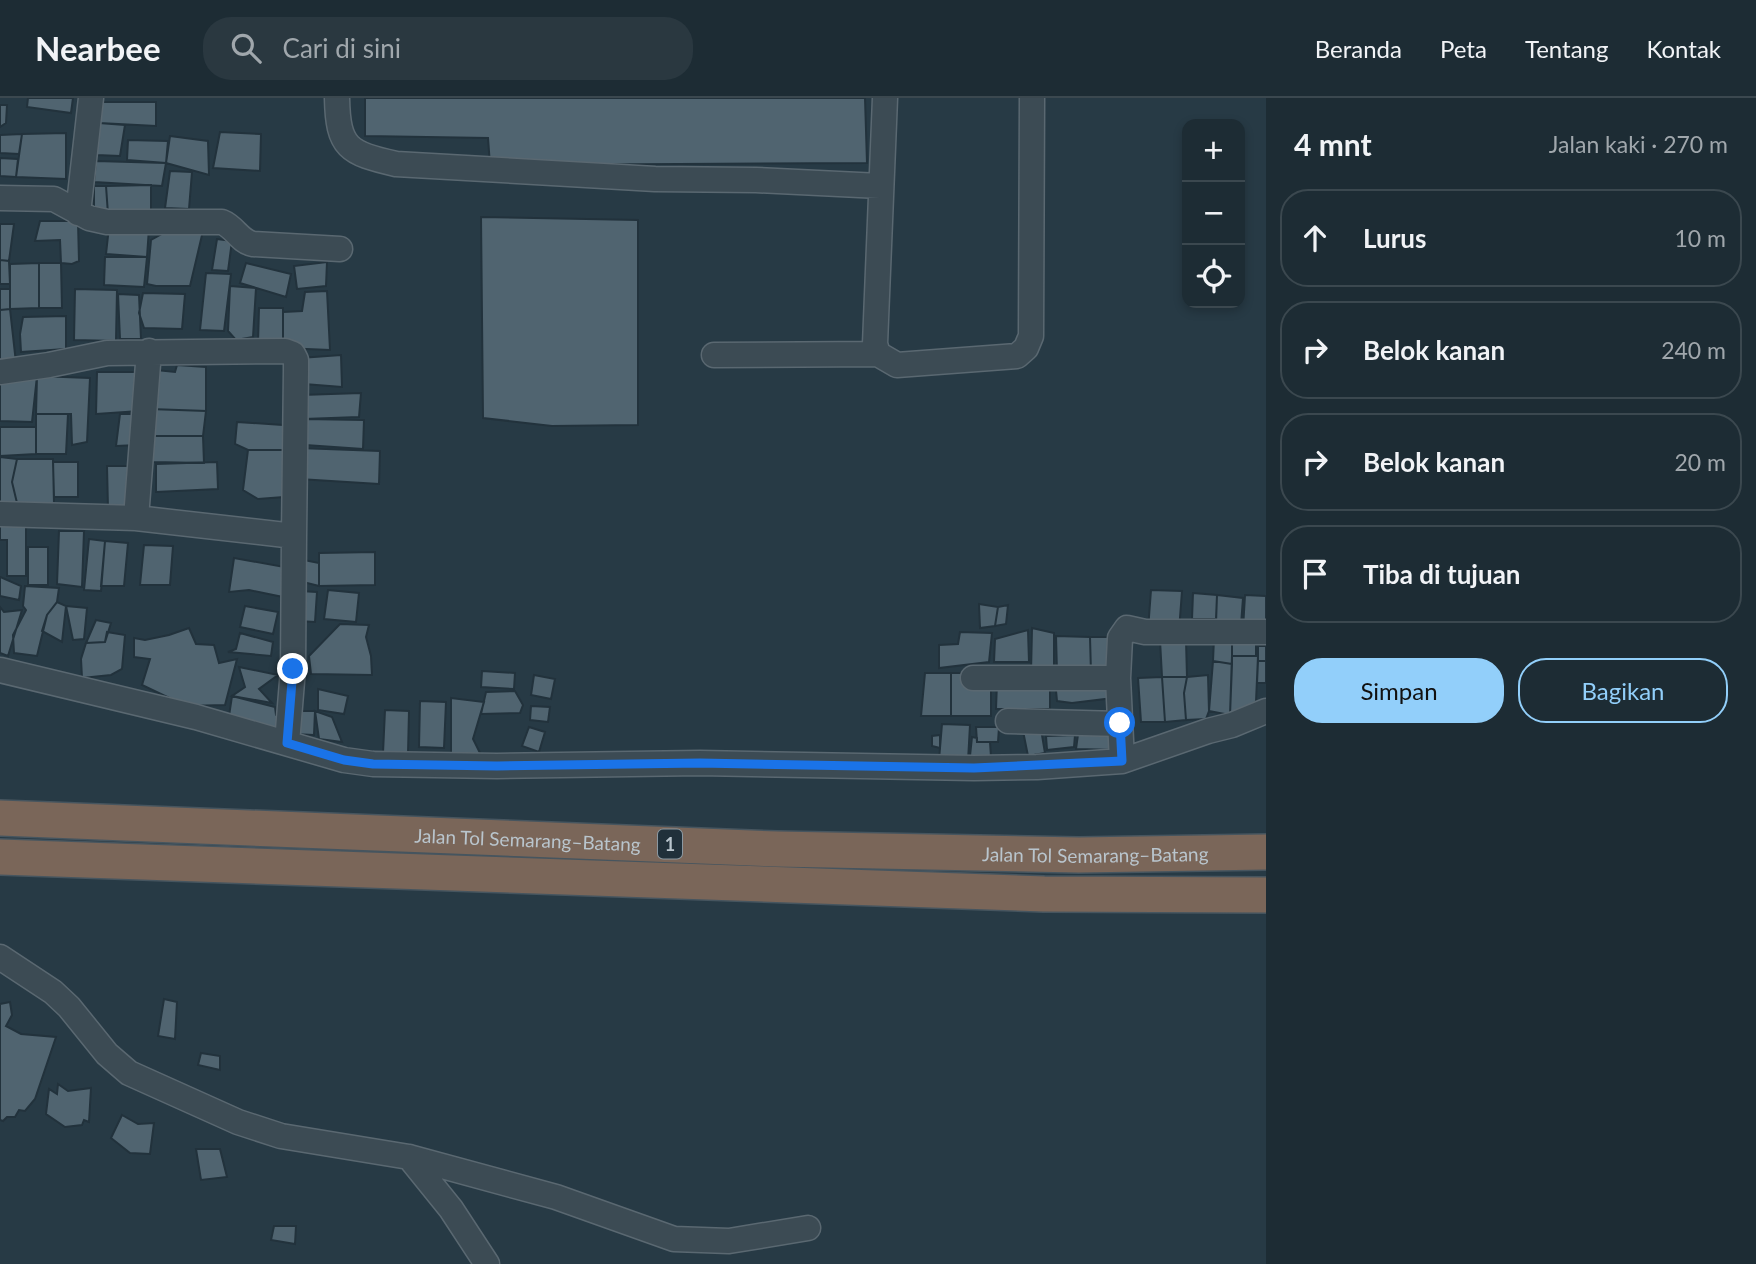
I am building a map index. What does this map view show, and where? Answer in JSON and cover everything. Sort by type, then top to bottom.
[{"type":"highway","name":"Jalan Tol Semarang–Batang","points":[[0,818],[778,849],[1079,855],[1266,852]]},
{"type":"highway","name":"Jalan Tol Semarang–Batang","points":[[0,857],[1044,894],[1266,895]]},
{"type":"street","points":[[78,213],[91,98]]},
{"type":"street","points":[[337,98],[340,134],[352,149],[368,158],[396,164],[655,179],[756,180],[880,186]]},
{"type":"street","points":[[878,354],[875,344],[884,98]]},
{"type":"street","points":[[714,355],[878,354],[897,365],[1017,356],[1026,348],[1031,336],[1032,98]]},
{"type":"street","points":[[0,198],[54,199],[78,213],[107,222],[222,222],[228,224],[242,240],[253,244],[340,249]]},
{"type":"street","points":[[136,518],[149,351]]},
{"type":"street","points":[[0,372],[107,353],[285,351],[293,354],[296,360],[293,669],[287,743]]},
{"type":"street","points":[[0,514],[136,518],[294,536]]},
{"type":"street","points":[[1122,761],[1118,678],[1120,638],[1127,628],[1145,632],[1266,632]]},
{"type":"street","points":[[0,670],[196,717],[344,760],[373,764],[497,766],[700,763],[974,768],[1122,761],[1266,711]]},
{"type":"street","points":[[974,678],[1118,678]]},
{"type":"street","points":[[1008,721],[1120,723]]},
{"type":"street","points":[[0,957],[53,992],[69,1007],[107,1054],[129,1073],[238,1122],[281,1136],[409,1157],[556,1197],[674,1239],[729,1241],[808,1228]]},
{"type":"street","points":[[409,1157],[451,1209],[487,1264]]},
{"type":"building","points":[[28,98],[73,98],[71,113],[27,107]]},
{"type":"building","points":[[365,98],[865,98],[867,163],[490,165],[488,138],[365,136]]},
{"type":"building","points":[[99,102],[156,102],[156,126],[99,123]]},
{"type":"building","points":[[0,105],[7,105],[6,123],[0,127]]},
{"type":"building","points":[[99,123],[125,125],[120,156],[96,155]]},
{"type":"building","points":[[220,132],[261,134],[260,171],[213,168]]},
{"type":"building","points":[[66,133],[66,179],[16,177],[22,134]]},
{"type":"building","points":[[22,134],[19,154],[0,153],[0,135]]},
{"type":"building","points":[[170,136],[208,141],[209,175],[166,163]]},
{"type":"building","points":[[128,140],[168,141],[166,163],[127,160]]},
{"type":"building","points":[[0,158],[18,159],[16,177],[0,176]]},
{"type":"building","points":[[96,161],[166,163],[162,186],[94,182]]},
{"type":"building","points":[[170,171],[192,172],[189,209],[165,208]]},
{"type":"building","points":[[151,185],[151,216],[108,214],[106,186]]},
{"type":"building","points":[[94,186],[106,186],[108,214],[94,211]]},
{"type":"building","points":[[481,217],[638,220],[638,425],[552,426],[483,418]]},
{"type":"building","points":[[40,221],[78,221],[79,261],[72,264],[61,263],[60,240],[35,241]]},
{"type":"building","points":[[0,224],[14,224],[9,261],[0,260]]},
{"type":"building","points":[[109,227],[149,228],[147,257],[106,254]]},
{"type":"building","points":[[169,230],[203,231],[190,286],[147,284],[151,240]]},
{"type":"building","points":[[217,239],[232,241],[228,271],[212,270]]},
{"type":"building","points":[[105,257],[147,257],[144,287],[104,285]]},
{"type":"building","points":[[0,260],[9,261],[10,284],[0,284]]},
{"type":"building","points":[[327,262],[326,286],[297,289],[294,266]]},
{"type":"building","points":[[39,263],[61,263],[62,308],[39,308]]},
{"type":"building","points":[[39,263],[39,308],[10,309],[10,264]]},
{"type":"building","points":[[246,263],[291,274],[286,297],[240,283]]},
{"type":"building","points":[[206,273],[231,274],[224,331],[200,330]]},
{"type":"building","points":[[230,286],[256,288],[253,337],[236,340],[228,331]]},
{"type":"building","points":[[0,289],[10,289],[10,309],[0,310]]},
{"type":"building","points":[[75,289],[117,290],[116,341],[74,340]]},
{"type":"building","points":[[327,291],[330,350],[283,348],[283,312],[302,311],[305,292]]},
{"type":"building","points":[[143,293],[185,294],[182,329],[144,328],[139,313]]},
{"type":"building","points":[[118,294],[139,295],[141,339],[120,339]]},
{"type":"building","points":[[259,308],[283,308],[283,348],[258,343]]},
{"type":"building","points":[[10,309],[16,363],[0,365],[0,310]]},
{"type":"building","points":[[66,316],[66,349],[21,352],[23,317]]},
{"type":"building","points":[[341,355],[342,387],[304,384],[300,358]]},
{"type":"building","points":[[177,365],[206,367],[206,411],[150,409],[156,370],[175,372]]},
{"type":"building","points":[[97,372],[141,372],[140,411],[96,414]]},
{"type":"building","points":[[37,376],[90,378],[87,442],[72,445],[71,414],[36,414]]},
{"type":"building","points":[[37,376],[32,422],[0,421],[0,379]]},
{"type":"building","points":[[361,393],[359,417],[304,419],[301,395]]},
{"type":"building","points":[[150,409],[206,411],[203,436],[151,436]]},
{"type":"building","points":[[36,414],[68,414],[66,454],[36,454]]},
{"type":"building","points":[[120,414],[138,414],[138,445],[116,446]]},
{"type":"building","points":[[304,419],[364,420],[363,449],[305,445]]},
{"type":"building","points":[[237,422],[283,425],[286,450],[248,450],[235,444]]},
{"type":"building","points":[[0,427],[36,427],[36,454],[0,456]]},
{"type":"building","points":[[151,436],[203,436],[204,463],[152,462]]},
{"type":"building","points":[[299,448],[380,451],[379,484],[299,479]]},
{"type":"building","points":[[248,450],[286,450],[284,497],[258,499],[243,490]]},
{"type":"building","points":[[0,457],[17,459],[12,482],[17,503],[0,502]]},
{"type":"building","points":[[17,459],[53,459],[54,504],[17,503],[12,482]]},
{"type":"building","points":[[53,462],[78,462],[78,497],[54,497]]},
{"type":"building","points":[[217,462],[218,489],[156,492],[156,464]]},
{"type":"building","points":[[107,466],[134,466],[132,509],[108,509]]},
{"type":"building","points":[[0,523],[26,523],[26,576],[7,576],[7,540],[0,540]]},
{"type":"building","points":[[59,531],[84,531],[82,587],[57,584]]},
{"type":"building","points":[[89,539],[105,541],[101,591],[84,590]]},
{"type":"building","points":[[105,541],[128,543],[124,586],[101,586]]},
{"type":"building","points":[[144,545],[173,546],[170,585],[140,585]]},
{"type":"building","points":[[28,547],[48,547],[48,585],[28,585]]},
{"type":"building","points":[[375,552],[375,585],[319,586],[319,553]]},
{"type":"building","points":[[234,558],[290,568],[283,597],[249,590],[229,592]]},
{"type":"building","points":[[299,559],[319,563],[319,586],[299,581]]},
{"type":"building","points":[[0,577],[21,586],[19,600],[0,596]]},
{"type":"building","points":[[25,586],[59,588],[57,602],[47,615],[37,656],[14,653],[13,635],[26,610],[23,606]]},
{"type":"building","points":[[328,590],[359,593],[356,622],[324,619]]},
{"type":"building","points":[[1151,590],[1182,591],[1179,631],[1148,630]]},
{"type":"building","points":[[300,591],[317,592],[315,622],[298,621]]},
{"type":"building","points":[[1193,593],[1217,595],[1216,619],[1192,619]]},
{"type":"building","points":[[1217,595],[1243,598],[1241,625],[1216,623]]},
{"type":"building","points":[[1245,595],[1266,596],[1266,630],[1243,629]]},
{"type":"building","points":[[57,602],[66,606],[62,642],[42,631],[47,615]]},
{"type":"building","points":[[979,604],[998,607],[995,626],[980,628]]},
{"type":"building","points":[[1008,605],[1006,624],[995,626],[998,607]]},
{"type":"building","points":[[66,606],[87,608],[84,639],[73,640]]},
{"type":"building","points":[[245,606],[278,612],[273,634],[240,627]]},
{"type":"building","points":[[0,607],[4,612],[22,610],[8,656],[0,653]]},
{"type":"building","points":[[96,620],[111,623],[105,642],[86,643]]},
{"type":"building","points":[[340,624],[369,625],[366,637],[372,675],[311,674],[309,656]]},
{"type":"building","points":[[189,628],[196,644],[214,645],[219,663],[237,659],[225,705],[186,706],[142,685],[150,659],[134,657],[134,638],[145,640]]},
{"type":"building","points":[[1032,628],[1054,633],[1054,673],[1031,673]]},
{"type":"building","points":[[1028,630],[1029,662],[994,662],[995,639]]},
{"type":"building","points":[[107,632],[125,635],[122,669],[111,675],[82,678],[81,659],[86,643],[105,642]]},
{"type":"building","points":[[960,632],[992,633],[989,662],[939,668],[939,645],[958,644]]},
{"type":"building","points":[[240,633],[273,642],[271,656],[228,652],[236,649]]},
{"type":"building","points":[[1232,634],[1256,635],[1256,656],[1232,656]]},
{"type":"building","points":[[1056,636],[1090,637],[1091,673],[1057,673]]},
{"type":"building","points":[[1090,637],[1113,637],[1116,673],[1091,673]]},
{"type":"building","points":[[1214,638],[1232,638],[1232,664],[1213,661]]},
{"type":"building","points":[[1160,640],[1186,640],[1187,677],[1162,677]]},
{"type":"building","points":[[1258,646],[1266,646],[1266,661],[1258,661]]},
{"type":"building","points":[[1232,656],[1258,656],[1256,702],[1230,715]]},
{"type":"building","points":[[1213,661],[1232,664],[1230,715],[1209,711]]},
{"type":"building","points":[[1258,661],[1266,661],[1266,683],[1257,683]]},
{"type":"building","points":[[239,667],[278,675],[259,689],[272,703],[232,696],[245,687]]},
{"type":"building","points":[[482,671],[515,673],[514,689],[481,687]]},
{"type":"building","points":[[925,673],[951,673],[951,716],[921,716]]},
{"type":"building","points":[[951,673],[970,673],[991,682],[991,716],[951,716]]},
{"type":"building","points":[[534,675],[555,679],[551,699],[531,695]]},
{"type":"building","points":[[1208,675],[1209,711],[1206,719],[1186,720],[1184,693],[1187,677]]},
{"type":"building","points":[[1162,677],[1165,722],[1141,722],[1138,678]]},
{"type":"building","points":[[1162,677],[1187,677],[1184,693],[1186,720],[1165,722]]},
{"type":"building","points":[[1112,679],[1113,698],[1072,703],[1057,701],[1055,680]]},
{"type":"building","points":[[997,682],[1050,682],[1050,709],[996,709]]},
{"type":"building","points":[[318,689],[348,696],[344,714],[318,710]]},
{"type":"building","points":[[515,691],[523,705],[520,713],[481,714],[486,692]]},
{"type":"building","points":[[232,696],[275,707],[276,715],[282,716],[283,736],[229,716]]},
{"type":"building","points":[[451,698],[484,702],[473,739],[482,757],[451,755]]},
{"type":"building","points":[[420,701],[446,702],[444,748],[419,747]]},
{"type":"building","points":[[531,706],[550,707],[548,722],[530,720]]},
{"type":"building","points":[[385,710],[409,711],[408,754],[383,753]]},
{"type":"building","points":[[296,711],[315,711],[314,735],[293,734]]},
{"type":"building","points":[[315,711],[332,717],[342,742],[319,739]]},
{"type":"building","points":[[942,724],[970,725],[968,761],[939,760]]},
{"type":"building","points":[[529,727],[545,732],[539,752],[522,746]]},
{"type":"building","points":[[976,727],[999,727],[998,742],[977,742]]},
{"type":"building","points":[[1079,727],[1115,731],[1118,750],[1076,749]]},
{"type":"building","points":[[1041,729],[1045,753],[1028,756],[1023,731]]},
{"type":"building","points":[[940,735],[940,748],[932,746],[932,736]]},
{"type":"building","points":[[1075,735],[1074,747],[1047,750],[1046,736]]},
{"type":"building","points":[[972,737],[977,738],[977,742],[990,742],[991,757],[970,756]]},
{"type":"building","points":[[164,999],[177,1002],[175,1039],[158,1036]]},
{"type":"building","points":[[10,1002],[12,1015],[6,1026],[21,1034],[56,1037],[35,1099],[25,1111],[19,1110],[15,1117],[7,1117],[3,1121],[0,1120],[0,1004]]},
{"type":"building","points":[[201,1053],[220,1056],[220,1070],[198,1065]]},
{"type":"building","points":[[58,1084],[68,1091],[91,1088],[89,1122],[84,1120],[82,1125],[65,1127],[46,1114],[49,1089],[57,1094]]},
{"type":"building","points":[[122,1115],[138,1124],[154,1123],[150,1154],[130,1153],[111,1138]]},
{"type":"building","points":[[196,1149],[220,1149],[227,1177],[201,1180]]},
{"type":"building","points":[[274,1226],[296,1226],[295,1244],[271,1240]]},
{"type":"route","points":[[293,669],[287,743],[344,760],[373,764],[497,766],[700,763],[1037,767],[1122,761],[1120,723]]}]
